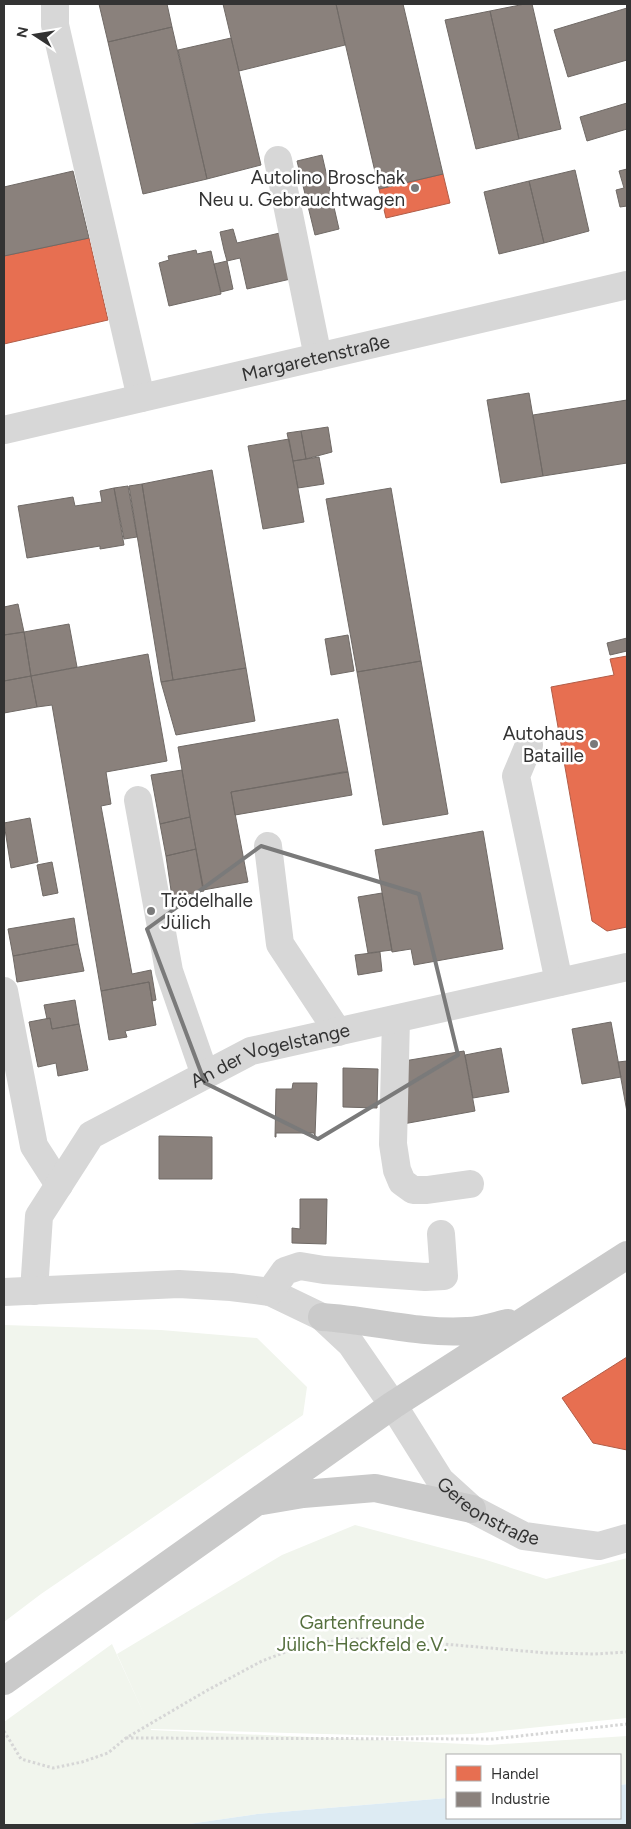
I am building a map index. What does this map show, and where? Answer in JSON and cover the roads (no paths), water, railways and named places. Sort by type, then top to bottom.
[{"type":"main road","points":[[4,1681],[392,1405],[627,1255]]},
{"type":"main road","points":[[322,1316],[350,1318],[435,1331],[469,1331],[525,1319]]},
{"type":"main road","points":[[253,1503],[303,1494],[375,1488],[472,1509]]},
{"type":"street","points":[[55,4],[55,25],[141,398]]},
{"type":"street","points":[[278,160],[318,357]]},
{"type":"street","name":"Margaretenstraße","points":[[4,430],[627,285]]},
{"type":"street","points":[[529,745],[516,776],[559,982]]},
{"type":"street","points":[[138,800],[169,971],[205,1075]]},
{"type":"street","points":[[268,846],[280,944],[338,1032]]},
{"type":"street","name":"An der Vogelstange","points":[[34,1292],[38,1216],[91,1135],[252,1051],[627,967]]},
{"type":"street","points":[[4,991],[34,1146],[59,1184]]},
{"type":"street","points":[[396,1019],[393,1144],[397,1170],[402,1182],[413,1190],[470,1184]]},
{"type":"street","points":[[270,1292],[285,1271],[300,1266],[324,1270],[444,1276],[441,1234]]},
{"type":"street","points":[[4,1292],[178,1284],[231,1287],[270,1292],[322,1316],[351,1344],[392,1405]]},
{"type":"street","name":"Gereonstraße","points":[[392,1405],[440,1480],[472,1509],[524,1536],[599,1546],[627,1538]]},
{"type":"place","name":"Autolino Broschak Neu u. Gebrauchtwagen","points":[[415,188]]},
{"type":"place","name":"Autohaus Bataille","points":[[594,744]]},
{"type":"place","name":"Trödelhalle Jülich","points":[[151,911]]},
{"type":"park label","name":"Gartenfreunde Jülich-Heckfeld e.V.","points":[[362,1633]]}]
